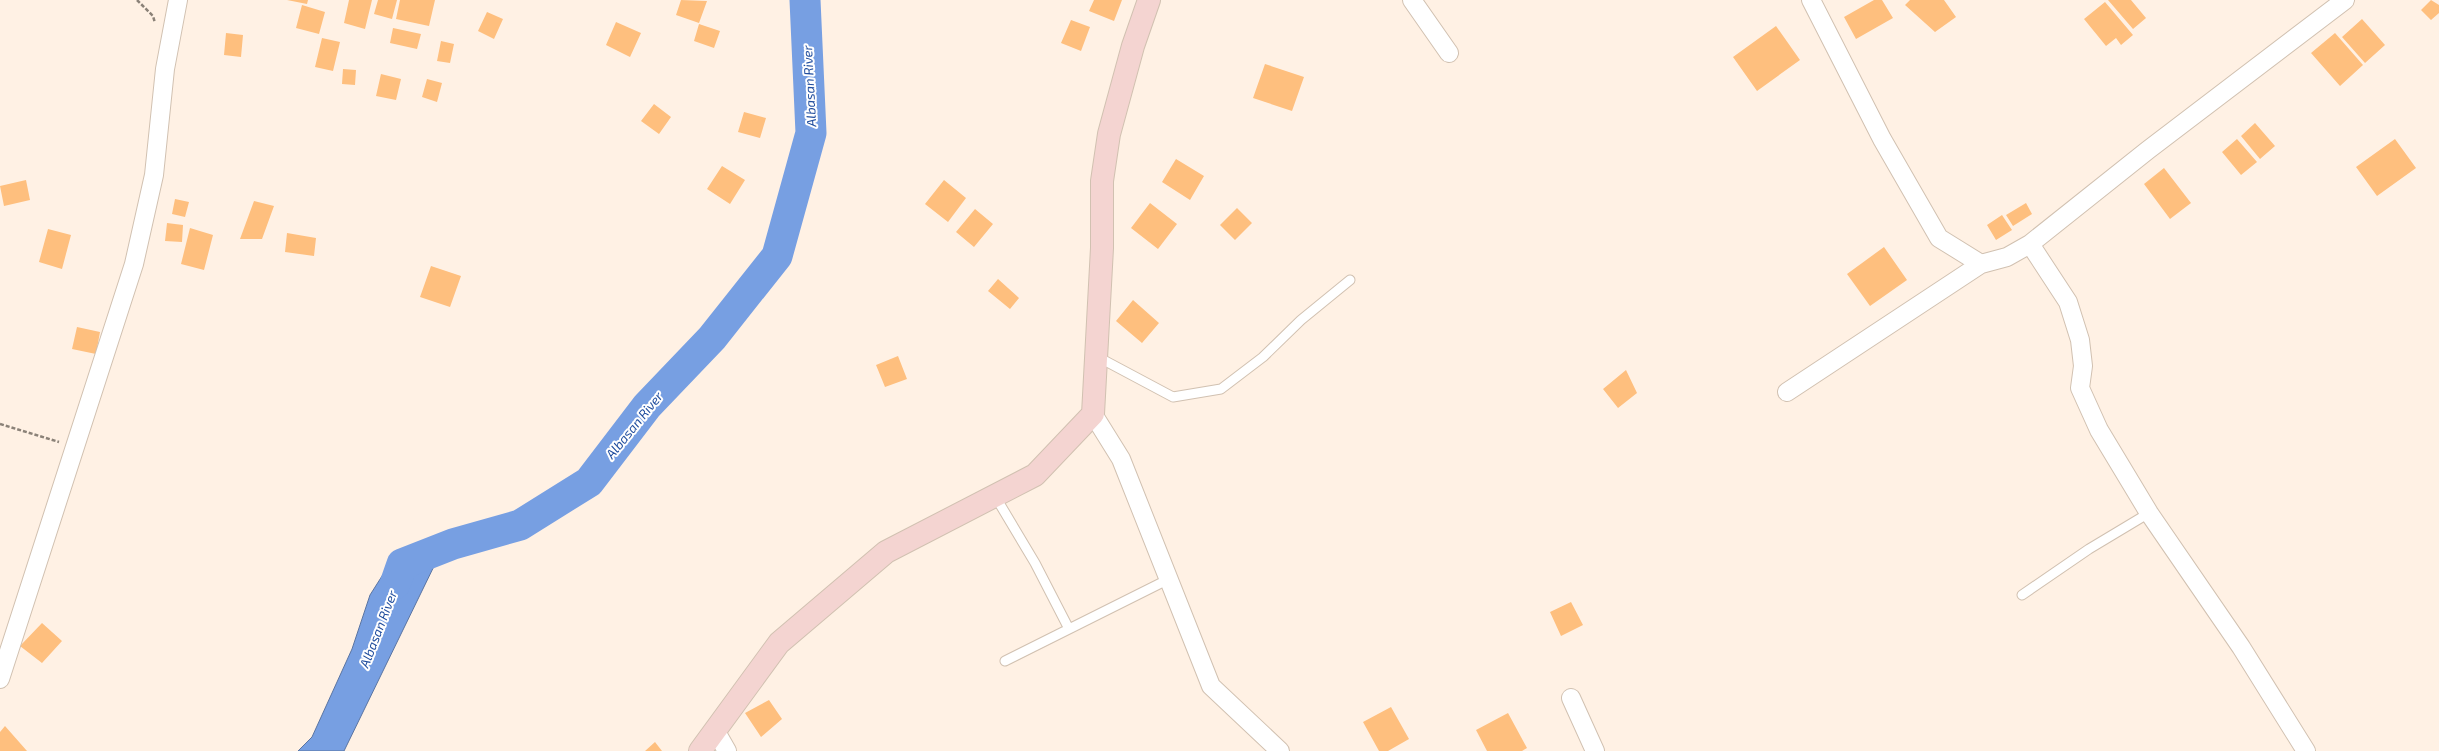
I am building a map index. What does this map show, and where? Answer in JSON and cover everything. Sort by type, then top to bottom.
[{"type":"street","points":[[0,679],[134,264],[154,175],[164,70],[178,0]]},
{"type":"street","points":[[1149,0],[1129,60],[1109,134],[1104,165],[1093,414],[1121,459],[1211,686],[1280,751]]},
{"type":"street","points":[[1412,0],[1449,53]]},
{"type":"street","points":[[1811,0],[1882,139],[1939,238],[1981,264]]},
{"type":"street","points":[[1787,392],[1981,264],[2007,257],[2030,244],[2154,145],[2345,0]]},
{"type":"street","points":[[2030,244],[2068,302],[2080,340],[2083,366],[2080,388],[2099,430],[2149,513],[2241,647],[2306,751]]},
{"type":"street","points":[[700,751],[779,643],[880,557],[1036,475],[1093,414]]},
{"type":"street","points":[[1571,698],[1595,751]]},
{"type":"street","points":[[715,730],[727,751]]},
{"type":"lane","points":[[1096,356],[1172,397],[1220,389],[1263,357],[1301,320],[1350,280]]},
{"type":"lane","points":[[995,496],[1035,563],[1068,627]]},
{"type":"lane","points":[[2022,595],[2088,549],[2149,513]]},
{"type":"lane","points":[[1005,661],[1068,627],[1168,579]]},
{"type":"path","points":[[0,424],[74,448]]},
{"type":"water","points":[[396,554],[438,558],[344,751],[298,751],[312,737],[352,649],[370,595]]},
{"type":"building","points":[[287,0],[308,0],[307,4]]},
{"type":"building","points":[[349,0],[372,0],[365,29],[344,23]]},
{"type":"building","points":[[378,0],[397,0],[392,19],[374,14]]},
{"type":"building","points":[[400,0],[435,0],[429,26],[396,19]]},
{"type":"building","points":[[681,0],[707,1],[699,23],[676,15]]},
{"type":"building","points":[[1094,0],[1122,0],[1114,21],[1089,11]]},
{"type":"building","points":[[1874,0],[1882,0],[1893,18],[1856,39],[1844,17]]},
{"type":"building","points":[[1910,0],[1944,0],[1956,17],[1935,32],[1905,5]]},
{"type":"building","points":[[2108,0],[2131,0],[2146,18],[2133,29]]},
{"type":"building","points":[[2431,0],[2439,5],[2439,13],[2431,20],[2421,10]]},
{"type":"building","points":[[2105,2],[2133,35],[2121,45],[2116,38],[2106,46],[2084,19]]},
{"type":"building","points":[[302,5],[325,12],[319,34],[296,28]]},
{"type":"building","points":[[487,12],[503,19],[494,39],[478,31]]},
{"type":"building","points":[[2362,19],[2385,45],[2365,63],[2342,37]]},
{"type":"building","points":[[1071,20],[1090,27],[1081,51],[1061,43]]},
{"type":"building","points":[[616,22],[641,33],[630,57],[606,45]]},
{"type":"building","points":[[699,24],[720,31],[714,48],[694,41]]},
{"type":"building","points":[[1776,26],[1800,60],[1757,91],[1733,57]]},
{"type":"building","points":[[393,28],[421,34],[417,49],[390,43]]},
{"type":"building","points":[[226,33],[243,35],[241,57],[224,55]]},
{"type":"building","points":[[2335,33],[2363,65],[2340,86],[2311,53]]},
{"type":"building","points":[[322,38],[340,42],[333,71],[315,67]]},
{"type":"building","points":[[441,41],[454,44],[450,63],[437,61]]},
{"type":"building","points":[[1265,64],[1304,77],[1292,111],[1253,98]]},
{"type":"building","points":[[343,69],[356,70],[355,85],[342,84]]},
{"type":"building","points":[[381,74],[401,79],[396,100],[376,96]]},
{"type":"building","points":[[427,79],[442,83],[437,102],[422,97]]},
{"type":"building","points":[[654,104],[671,117],[659,134],[641,121]]},
{"type":"building","points":[[744,112],[766,118],[760,138],[738,132]]},
{"type":"building","points":[[2255,123],[2275,146],[2260,159],[2241,136]]},
{"type":"building","points":[[2237,139],[2257,162],[2241,175],[2222,152]]},
{"type":"building","points":[[2395,139],[2416,168],[2377,196],[2356,167]]},
{"type":"building","points":[[1176,159],[1204,176],[1190,200],[1162,182]]},
{"type":"building","points":[[722,166],[745,180],[730,204],[707,189]]},
{"type":"building","points":[[2164,168],[2191,203],[2170,219],[2144,184]]},
{"type":"building","points":[[26,180],[30,200],[4,206],[0,186]]},
{"type":"building","points":[[944,180],[966,198],[948,222],[925,204]]},
{"type":"building","points":[[175,199],[189,202],[185,217],[172,214]]},
{"type":"building","points":[[254,201],[274,206],[262,239],[240,239]]},
{"type":"building","points":[[1150,203],[1177,224],[1158,249],[1131,228]]},
{"type":"building","points":[[2026,203],[2032,214],[2013,226],[2006,215]]},
{"type":"building","points":[[1237,208],[1252,223],[1235,240],[1220,225]]},
{"type":"building","points":[[975,209],[993,224],[974,247],[956,232]]},
{"type":"building","points":[[2002,215],[2012,230],[1996,240],[1987,225]]},
{"type":"building","points":[[167,223],[183,225],[182,242],[165,241]]},
{"type":"building","points":[[190,228],[213,235],[204,270],[181,264]]},
{"type":"building","points":[[48,229],[71,235],[62,269],[39,262]]},
{"type":"building","points":[[287,233],[316,238],[314,256],[285,252]]},
{"type":"building","points":[[1884,247],[1907,280],[1870,306],[1847,274]]},
{"type":"building","points":[[431,266],[461,276],[450,307],[420,297]]},
{"type":"building","points":[[998,279],[1019,298],[1010,309],[988,291]]},
{"type":"building","points":[[1133,300],[1159,323],[1142,343],[1116,321]]},
{"type":"building","points":[[77,327],[100,332],[96,354],[72,349]]},
{"type":"building","points":[[898,356],[907,379],[885,387],[876,365]]},
{"type":"building","points":[[1626,370],[1637,393],[1618,408],[1603,389]]},
{"type":"building","points":[[1571,602],[1583,625],[1561,636],[1550,612]]},
{"type":"building","points":[[42,623],[62,641],[42,663],[20,646]]},
{"type":"building","points":[[769,700],[782,719],[761,737],[745,713]]},
{"type":"building","points":[[1391,707],[1409,739],[1388,751],[1379,751],[1363,722]]},
{"type":"building","points":[[1508,713],[1527,748],[1522,751],[1487,751],[1476,730]]},
{"type":"building","points":[[5,726],[27,751],[0,751],[0,732]]},
{"type":"building","points":[[655,742],[662,751],[645,751]]},
{"type":"waterway","name":"Albasan River","points":[[395,584],[402,564],[453,544],[520,525],[589,482],[647,406],[712,338],[777,256],[811,133],[805,0]]}]
